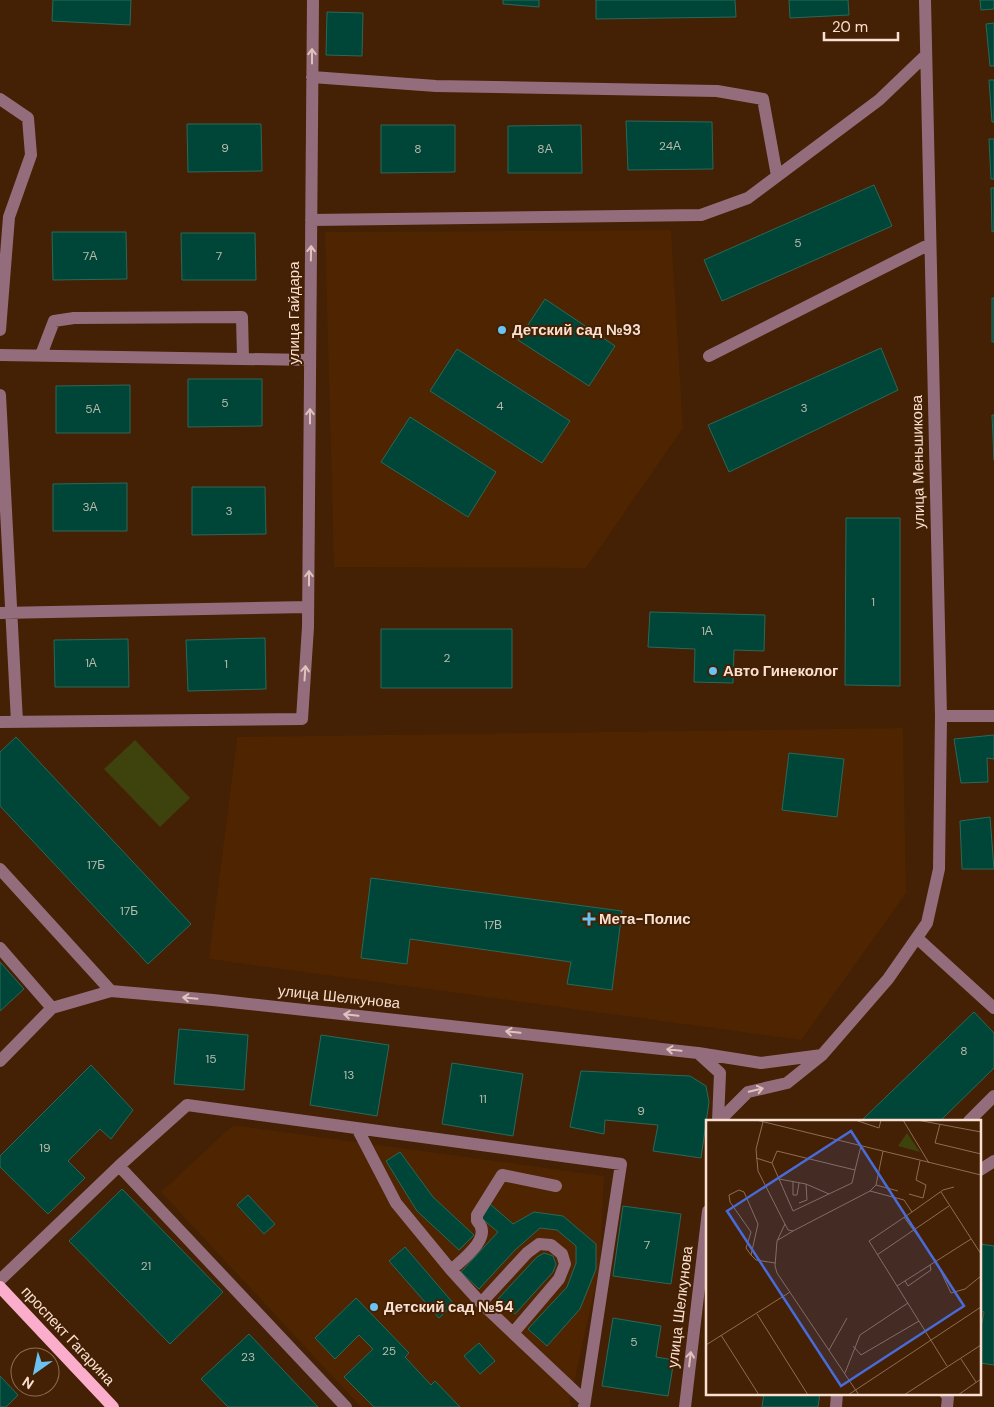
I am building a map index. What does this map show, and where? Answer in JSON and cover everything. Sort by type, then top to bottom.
[{"type":"main road","name":"проспект Гагарина","points":[[0,1287],[113,1407]]},
{"type":"street","name":"улица Гайдара","points":[[17,722],[302,720],[308,627],[313,0]]},
{"type":"street","name":"улица Меньшикова","points":[[917,938],[927,923],[939,869],[941,716],[925,0]]},
{"type":"street","points":[[311,220],[701,215],[748,198],[879,100],[926,55]]},
{"type":"street","points":[[312,78],[436,86],[716,91],[762,99],[777,176]]},
{"type":"street","points":[[0,99],[28,118],[31,155],[9,216],[0,330]]},
{"type":"street","points":[[709,356],[930,244]]},
{"type":"street","points":[[41,355],[54,321],[74,318],[242,317],[243,358]]},
{"type":"street","points":[[0,355],[310,360]]},
{"type":"street","points":[[0,394],[6,613],[17,722],[0,722]]},
{"type":"street","points":[[6,613],[308,607]]},
{"type":"street","points":[[941,716],[994,716]]},
{"type":"street","points":[[0,869],[111,991]]},
{"type":"street","points":[[720,1120],[748,1092],[787,1083],[822,1055],[888,979],[917,938],[994,1008]]},
{"type":"street","points":[[0,948],[52,1008]]},
{"type":"street","name":"улица Шелкунова","points":[[0,1061],[52,1008],[111,991],[213,1000],[698,1053],[761,1063],[822,1055]]},
{"type":"street","points":[[698,1053],[720,1074],[719,1120]]},
{"type":"street","points":[[970,1120],[994,1096]]},
{"type":"street","points":[[0,1280],[119,1166],[187,1105],[621,1164],[585,1404]]},
{"type":"street","points":[[357,1128],[396,1202],[451,1270],[481,1303],[585,1404]]},
{"type":"street","points":[[982,1169],[994,1161]]},
{"type":"street","points":[[119,1166],[346,1407]]},
{"type":"street","points":[[451,1270],[480,1242],[483,1233],[477,1221],[477,1215],[502,1175],[556,1186]]},
{"type":"street","name":"улица Шелкунова","points":[[685,1407],[706,1228]]},
{"type":"street","points":[[481,1303],[526,1253],[539,1244],[551,1245],[562,1254],[565,1264],[559,1279],[512,1333]]},
{"type":"street","points":[[836,1407],[837,1394]]},
{"type":"street","points":[[946,1394],[948,1398],[947,1407]]},
{"type":"shaded area","name":"Детский сад №93","points":[[671,230],[683,428],[586,568],[334,567],[325,232]]},
{"type":"shaded area","points":[[903,728],[906,893],[801,1040],[209,959],[237,737]]},
{"type":"shaded area","points":[[233,1125],[604,1176],[600,1265],[570,1401],[571,1407],[361,1407],[161,1192]]},
{"type":"green space","points":[[135,740],[190,798],[160,827],[104,769]]},
{"type":"building","points":[[53,0],[131,0],[130,25],[52,21]]},
{"type":"building","points":[[503,0],[539,0],[539,7],[503,4]]},
{"type":"building","points":[[596,0],[735,0],[736,17],[596,19]]},
{"type":"building","points":[[789,0],[848,0],[849,15],[790,18]]},
{"type":"building","points":[[980,0],[994,0],[994,9],[981,10]]},
{"type":"building","points":[[327,12],[363,13],[362,56],[326,55]]},
{"type":"building","points":[[994,23],[994,66],[990,66],[986,24]]},
{"type":"building","points":[[989,80],[994,80],[994,122],[992,122]]},
{"type":"building","points":[[626,121],[712,122],[713,169],[628,170]]},
{"type":"building","points":[[187,124],[261,124],[262,171],[188,172]]},
{"type":"building","points":[[381,125],[455,125],[455,172],[381,173]]},
{"type":"building","points":[[581,125],[582,173],[508,173],[508,126]]},
{"type":"building","points":[[989,139],[994,139],[994,179],[991,179]]},
{"type":"building","points":[[874,185],[892,226],[722,301],[704,260]]},
{"type":"building","points":[[991,188],[994,188],[994,231],[992,232]]},
{"type":"building","points":[[52,232],[126,232],[127,279],[53,280]]},
{"type":"building","points":[[181,233],[255,233],[256,280],[182,280]]},
{"type":"building","points":[[992,298],[994,298],[994,342],[992,342]]},
{"type":"building","points":[[545,299],[615,346],[589,386],[518,340]]},
{"type":"building","points":[[881,348],[898,390],[729,472],[708,425]]},
{"type":"building","points":[[457,349],[570,421],[542,463],[430,391]]},
{"type":"building","points":[[188,379],[262,379],[262,426],[188,427]]},
{"type":"building","points":[[130,385],[130,433],[56,433],[56,386]]},
{"type":"building","points":[[992,415],[994,415],[994,460]]},
{"type":"building","points":[[410,417],[496,472],[468,517],[381,462]]},
{"type":"building","points":[[127,483],[127,531],[53,531],[53,484]]},
{"type":"building","points":[[192,487],[265,487],[266,534],[192,535]]},
{"type":"building","points":[[846,518],[900,518],[900,686],[845,685]]},
{"type":"building","points":[[650,612],[765,615],[764,651],[734,650],[733,683],[694,682],[695,649],[648,647]]},
{"type":"building","points":[[381,629],[512,629],[512,688],[381,688]]},
{"type":"building","points":[[265,638],[266,689],[188,691],[186,640]]},
{"type":"building","points":[[128,639],[129,687],[55,687],[54,640]]},
{"type":"building","points":[[994,735],[994,759],[987,758],[988,782],[961,783],[954,739]]},
{"type":"building","points":[[16,737],[191,924],[148,964],[0,806],[0,752]]},
{"type":"building","points":[[789,753],[844,759],[837,817],[782,810]]},
{"type":"building","points":[[990,817],[994,869],[962,869],[960,821]]},
{"type":"building","points":[[371,878],[622,911],[612,990],[567,984],[571,962],[410,939],[407,964],[361,958]]},
{"type":"building","points":[[0,962],[24,989],[0,1011]]},
{"type":"building","points":[[974,1012],[994,1033],[994,1068],[941,1120],[862,1120]]},
{"type":"building","points":[[179,1029],[248,1035],[244,1090],[174,1084]]},
{"type":"building","points":[[321,1035],[389,1045],[377,1116],[310,1105]]},
{"type":"building","points":[[452,1063],[523,1074],[513,1136],[442,1124]]},
{"type":"building","points":[[91,1065],[133,1110],[111,1139],[100,1129],[68,1161],[85,1178],[48,1214],[0,1167],[0,1156]]},
{"type":"building","points":[[581,1071],[690,1076],[706,1086],[709,1102],[701,1158],[653,1151],[658,1125],[605,1120],[604,1134],[570,1127]]},
{"type":"building","points":[[400,1152],[433,1197],[474,1235],[459,1250],[417,1211],[386,1161]]},
{"type":"building","points":[[122,1189],[223,1292],[170,1344],[69,1241]]},
{"type":"building","points":[[248,1195],[275,1224],[264,1234],[237,1205]]},
{"type":"building","points":[[490,1204],[513,1224],[534,1212],[563,1216],[596,1244],[596,1269],[580,1309],[547,1346],[528,1329],[567,1287],[576,1263],[576,1246],[557,1230],[540,1228],[515,1250],[479,1289],[461,1272],[498,1232],[480,1217]]},
{"type":"building","points":[[623,1206],[681,1214],[671,1284],[613,1276]]},
{"type":"building","points":[[982,1244],[994,1246],[994,1365],[982,1363],[982,1322],[984,1312],[982,1312]]},
{"type":"building","points":[[405,1247],[454,1304],[439,1318],[389,1261]]},
{"type":"building","points":[[544,1253],[553,1256],[556,1264],[553,1272],[515,1314],[498,1299],[537,1257]]},
{"type":"building","points":[[356,1298],[409,1353],[405,1357],[431,1385],[435,1381],[460,1407],[374,1407],[344,1377],[373,1349],[359,1335],[335,1359],[315,1338]]},
{"type":"building","points":[[613,1318],[661,1326],[656,1357],[674,1360],[668,1396],[602,1386]]},
{"type":"building","points":[[249,1334],[318,1407],[228,1407],[201,1379]]},
{"type":"building","points":[[479,1343],[495,1361],[480,1374],[464,1356]]},
{"type":"building","points":[[0,1376],[10,1387],[10,1397],[16,1397],[6,1407],[0,1407]]},
{"type":"building","points":[[764,1394],[820,1394],[818,1407],[762,1407]]},
{"type":"place","name":"Детский сад №93","points":[[502,330]]},
{"type":"place","name":"Авто Гинеколог","points":[[713,671]]},
{"type":"place","name":"Мета-Полис","points":[[589,919]]},
{"type":"place","name":"Детский сад №54","points":[[374,1307]]}]
